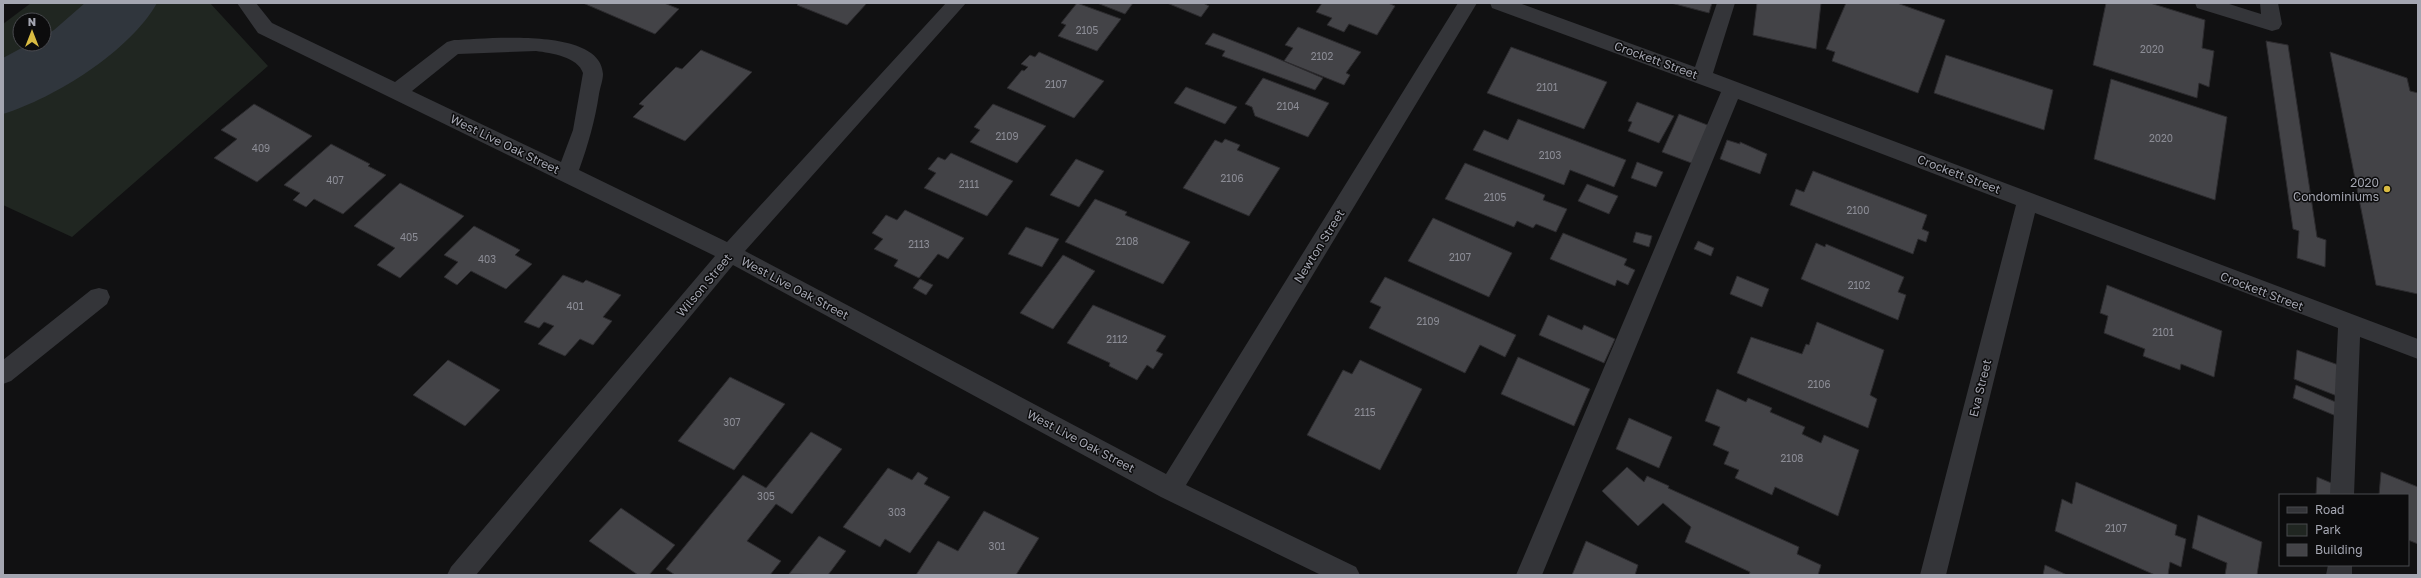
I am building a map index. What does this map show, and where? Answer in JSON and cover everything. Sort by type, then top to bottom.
[{"type":"street","name":"West Live Oak Street","points":[[246,3],[264,28],[730,253],[1170,489],[1347,575]]},
{"type":"street","name":"Wilson Street","points":[[460,575],[730,253],[957,3]]},
{"type":"street","name":"Newton Street","points":[[1170,489],[1468,3]]},
{"type":"street","name":"Crockett Street","points":[[1500,3],[1702,77],[2418,349]]},
{"type":"street","points":[[1702,77],[1726,3]]},
{"type":"street","points":[[2204,3],[2272,24],[2269,3]]},
{"type":"street","points":[[397,92],[454,47],[536,44],[555,46],[579,56],[590,64],[593,74],[583,130],[567,174]]},
{"type":"street","points":[[1529,575],[1732,89]]},
{"type":"street","name":"Eva Street","points":[[1933,575],[2028,200]]},
{"type":"street","points":[[3,374],[99,296]]},
{"type":"street","points":[[2342,494],[2349,324]]},
{"type":"green space","points":[[31,3],[210,3],[268,66],[72,237],[3,205],[3,24],[12,17],[12,52],[52,52],[52,12],[19,12]]},
{"type":"building","points":[[583,3],[664,3],[679,9],[655,34]]},
{"type":"building","points":[[799,3],[867,3],[847,25],[797,5]]},
{"type":"building","points":[[1077,3],[1121,19],[1097,51],[1058,36],[1066,25],[1061,23]]},
{"type":"building","points":[[1097,3],[1133,3],[1125,14]]},
{"type":"building","points":[[1167,3],[1203,3],[1209,6],[1201,17]]},
{"type":"building","points":[[1322,3],[1388,3],[1395,6],[1377,35],[1349,24],[1344,32],[1327,25],[1332,18],[1316,12]]},
{"type":"building","points":[[1671,3],[1712,3],[1709,13]]},
{"type":"building","points":[[1757,3],[1821,3],[1816,49],[1753,35]]},
{"type":"building","points":[[1846,3],[1897,3],[1945,20],[1918,93],[1832,61],[1835,52],[1826,49]]},
{"type":"building","points":[[2106,3],[2150,3],[2205,20],[2202,48],[2214,51],[2209,87],[2199,83],[2197,98],[2093,65]]},
{"type":"building","points":[[1298,27],[1361,52],[1346,73],[1350,75],[1344,85],[1284,61],[1293,48],[1285,45]]},
{"type":"building","points":[[1213,33],[1323,78],[1315,90],[1222,56],[1225,51],[1205,44]]},
{"type":"building","points":[[2266,41],[2288,45],[2317,237],[2326,240],[2325,267],[2297,258],[2299,231],[2293,229]]},
{"type":"building","points":[[1511,47],[1607,82],[1584,129],[1487,93]]},
{"type":"building","points":[[701,50],[752,72],[685,141],[633,117],[644,106],[639,104],[676,67],[682,69]]},
{"type":"building","points":[[1039,52],[1104,81],[1074,118],[1007,88],[1022,70],[1024,71],[1028,67],[1021,64],[1030,55],[1035,57]]},
{"type":"building","name":"2020 Condominiums","points":[[2330,52],[2407,78],[2410,91],[2418,93],[2418,294],[2376,285]]},
{"type":"building","points":[[1946,55],[2053,90],[2044,130],[1934,93]]},
{"type":"building","points":[[1263,78],[1329,103],[1308,137],[1255,116],[1252,107],[1245,104]]},
{"type":"building","points":[[2111,79],[2227,117],[2215,200],[2094,159]]},
{"type":"building","points":[[1186,87],[1237,107],[1225,124],[1174,103]]},
{"type":"building","points":[[1637,102],[1674,116],[1659,143],[1628,131],[1632,122],[1628,121]]},
{"type":"building","points":[[254,104],[312,136],[257,182],[214,158],[237,139],[221,130]]},
{"type":"building","points":[[993,104],[1046,126],[1017,163],[970,142],[980,130],[974,127]]},
{"type":"building","points":[[1679,114],[1710,126],[1694,164],[1662,152]]},
{"type":"building","points":[[1518,119],[1626,160],[1614,187],[1570,170],[1564,185],[1473,150],[1484,130],[1508,140]]},
{"type":"building","points":[[1225,139],[1240,145],[1237,150],[1280,168],[1249,216],[1183,188],[1215,140],[1222,143]]},
{"type":"building","points":[[1727,140],[1740,144],[1740,142],[1767,154],[1760,174],[1720,159]]},
{"type":"building","points":[[331,144],[370,164],[368,166],[386,175],[343,214],[314,199],[306,207],[293,200],[300,193],[284,185]]},
{"type":"building","points":[[951,153],[1013,181],[987,216],[924,188],[936,173],[928,169],[938,157],[945,160]]},
{"type":"building","points":[[1076,159],[1104,171],[1079,207],[1050,195]]},
{"type":"building","points":[[1637,162],[1663,172],[1656,187],[1631,178]]},
{"type":"building","points":[[1465,163],[1545,195],[1543,200],[1567,209],[1556,232],[1536,224],[1533,228],[1517,221],[1514,227],[1445,199]]},
{"type":"building","points":[[1813,171],[1927,215],[1922,229],[1929,232],[1926,242],[1918,239],[1913,254],[1790,205],[1796,189],[1804,192]]},
{"type":"building","points":[[400,183],[464,216],[400,278],[377,265],[395,248],[354,226]]},
{"type":"building","points":[[1587,184],[1618,196],[1609,214],[1578,201]]},
{"type":"building","points":[[1095,199],[1127,212],[1125,215],[1190,242],[1163,284],[1065,242]]},
{"type":"building","points":[[905,210],[964,238],[948,259],[938,254],[919,278],[894,266],[898,260],[874,249],[883,239],[872,233],[886,215],[897,220]]},
{"type":"building","points":[[1433,218],[1512,253],[1489,297],[1408,261]]},
{"type":"building","points":[[474,226],[520,250],[515,255],[532,264],[506,289],[471,271],[457,285],[444,277],[458,262],[444,255]]},
{"type":"building","points":[[1026,227],[1059,239],[1042,267],[1008,254]]},
{"type":"building","points":[[1636,232],[1652,236],[1649,247],[1633,242]]},
{"type":"building","points":[[1563,233],[1627,259],[1624,265],[1635,270],[1628,285],[1617,280],[1615,286],[1550,259]]},
{"type":"building","points":[[1698,241],[1714,248],[1711,256],[1694,249]]},
{"type":"building","points":[[1816,243],[1825,247],[1826,244],[1904,277],[1898,292],[1906,295],[1898,320],[1801,279]]},
{"type":"building","points":[[1063,255],[1095,271],[1053,329],[1020,313]]},
{"type":"building","points":[[563,275],[583,283],[586,280],[621,295],[603,317],[612,321],[593,345],[580,339],[565,356],[538,344],[554,326],[544,322],[539,328],[524,322]]},
{"type":"building","points":[[1737,276],[1769,289],[1762,307],[1730,294]]},
{"type":"building","points":[[1385,277],[1516,335],[1505,357],[1480,345],[1465,373],[1369,328],[1381,307],[1370,302]]},
{"type":"building","points":[[920,279],[933,285],[926,295],[913,288]]},
{"type":"building","points":[[2107,285],[2222,331],[2214,377],[2181,364],[2180,370],[2143,356],[2145,349],[2104,333],[2108,316],[2100,313]]},
{"type":"building","points":[[1093,305],[1166,336],[1156,351],[1163,354],[1153,369],[1147,365],[1137,380],[1109,366],[1110,363],[1067,343]]},
{"type":"building","points":[[1548,315],[1582,330],[1584,325],[1615,339],[1604,363],[1539,335]]},
{"type":"building","points":[[1817,322],[1884,350],[1870,395],[1877,399],[1868,428],[1737,373],[1751,337],[1802,354],[1806,344],[1809,345]]},
{"type":"building","points":[[2297,350],[2344,367],[2342,398],[2294,379]]},
{"type":"building","points":[[1518,357],[1590,389],[1574,426],[1501,394]]},
{"type":"building","points":[[448,360],[500,390],[465,426],[413,395]]},
{"type":"building","points":[[1360,360],[1422,389],[1380,470],[1307,435],[1343,370],[1352,374]]},
{"type":"building","points":[[730,377],[785,404],[734,470],[678,441]]},
{"type":"building","points":[[2296,385],[2338,403],[2336,416],[2293,398]]},
{"type":"building","points":[[1717,389],[1746,402],[1748,398],[1772,408],[1770,412],[1805,427],[1802,434],[1821,443],[1824,435],[1859,450],[1838,516],[1775,487],[1772,495],[1735,478],[1739,470],[1724,464],[1729,452],[1713,445],[1720,427],[1705,421]]},
{"type":"building","points":[[1629,418],[1672,437],[1659,468],[1616,449]]},
{"type":"building","points":[[811,432],[842,449],[792,514],[776,504],[747,541],[781,561],[770,575],[675,575],[666,569],[743,475],[766,488]]},
{"type":"building","points":[[1627,467],[1644,482],[1647,476],[1669,486],[1668,488],[1799,547],[1797,554],[1821,565],[1818,575],[1749,575],[1750,572],[1685,542],[1691,527],[1663,503],[1638,526],[1602,491]]},
{"type":"building","points":[[888,468],[912,480],[918,472],[928,478],[924,484],[950,497],[910,553],[885,539],[880,547],[843,527]]},
{"type":"building","points":[[2381,472],[2418,487],[2418,544],[2409,540],[2409,494],[2379,494]]},
{"type":"building","points":[[2317,477],[2341,487],[2341,494],[2316,494]]},
{"type":"building","points":[[2076,482],[2177,525],[2175,535],[2186,539],[2181,567],[2170,562],[2168,575],[2155,575],[2055,531],[2062,499],[2072,504]]},
{"type":"building","points":[[621,508],[675,545],[649,575],[638,575],[589,541]]},
{"type":"building","points":[[984,511],[1039,538],[1016,575],[916,575],[938,541],[958,551]]},
{"type":"building","points":[[2198,515],[2262,542],[2257,575],[2225,575],[2227,563],[2192,548]]},
{"type":"building","points":[[819,536],[846,551],[828,575],[789,574]]},
{"type":"building","points":[[1586,541],[1638,565],[1635,575],[1572,575]]},
{"type":"building","points":[[2045,565],[2067,575],[2043,575]]},
{"type":"waterway","points":[[3,89],[77,47],[126,3]]},
{"type":"place","name":"2020 Condominiums","points":[[2387,189]]}]
